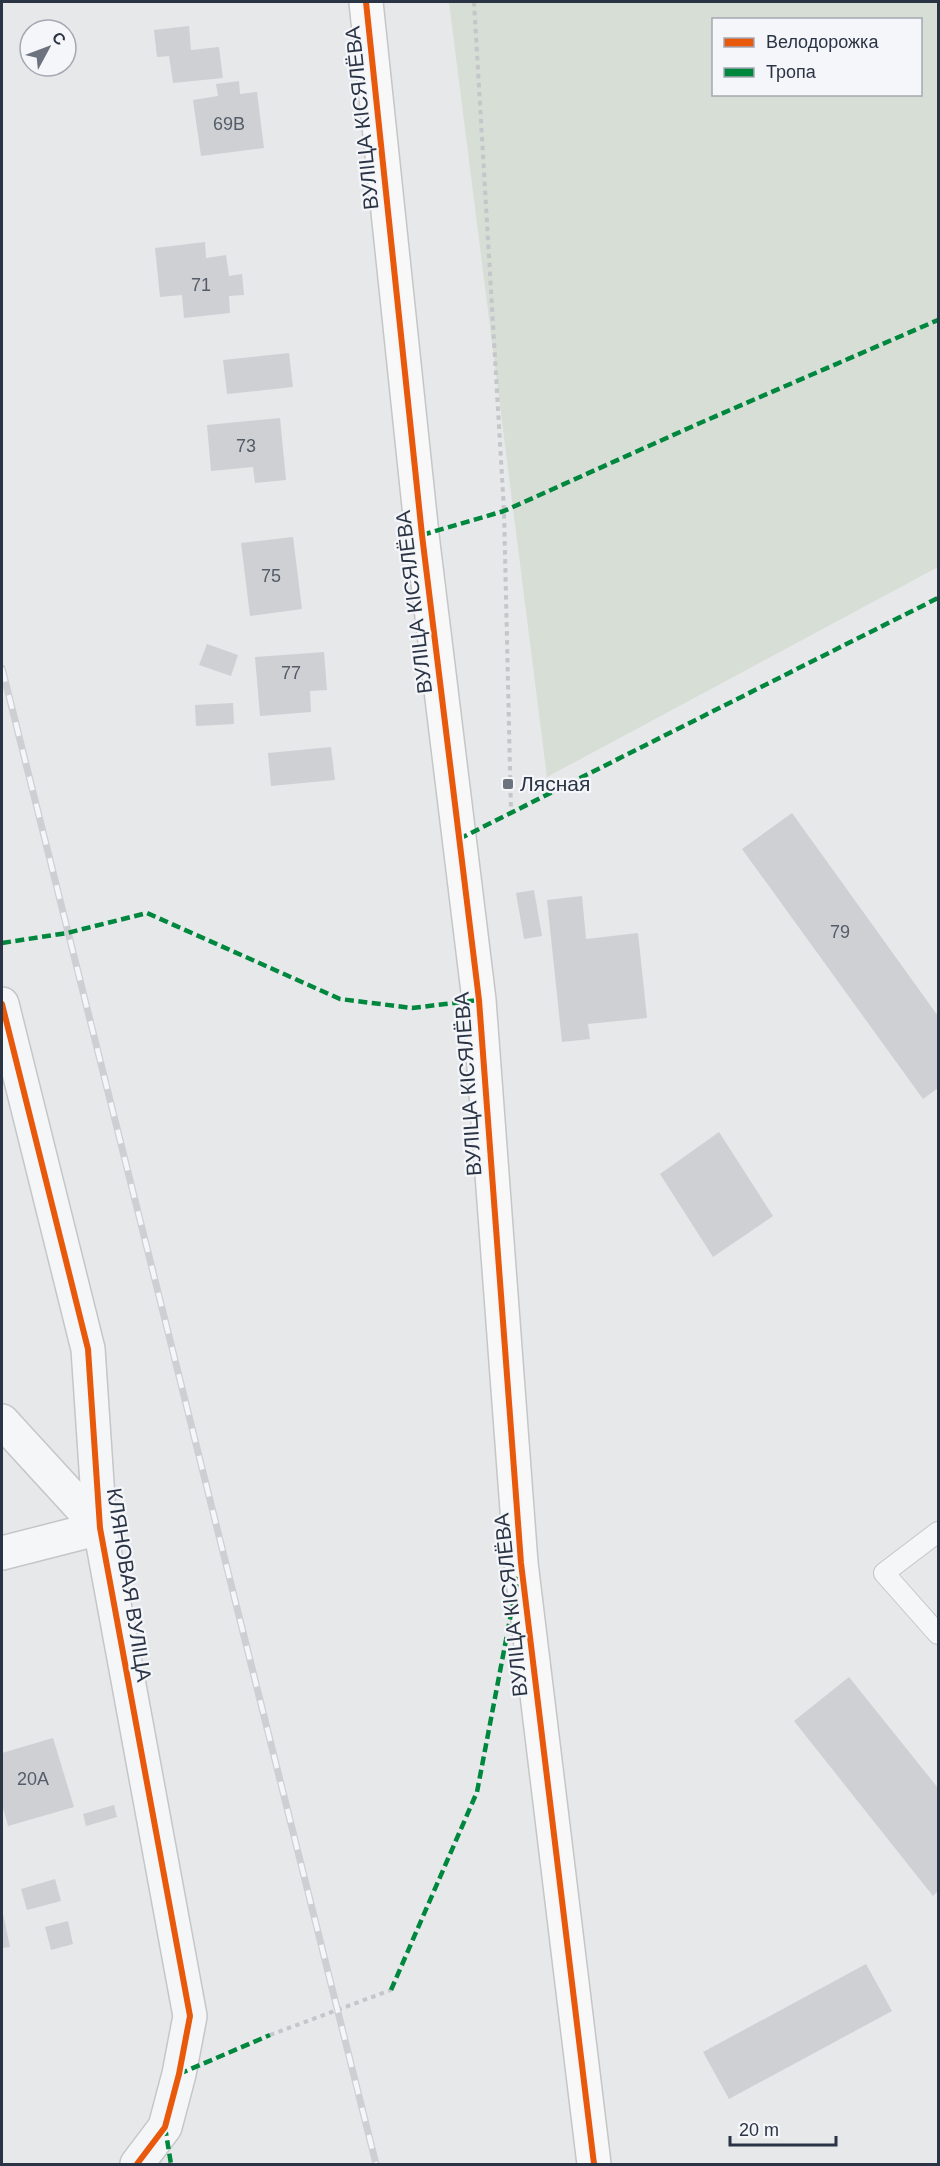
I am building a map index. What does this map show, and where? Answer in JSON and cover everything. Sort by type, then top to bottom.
[{"type":"street","name":"ВУЛІЦА КІСЯЛЁВА","points":[[366,2],[422,536],[479,1000],[521,1563],[594,2164]]},
{"type":"street","name":"КЛЯНОВАЯ ВУЛІЦА","points":[[2,1004],[88,1350],[100,1528],[190,2016],[179,2074],[165,2127],[136,2164]]},
{"type":"street","points":[[2,1421],[100,1528],[2,1553]]},
{"type":"lane","points":[[939,1532],[884,1573],[939,1634]]},
{"type":"path","points":[[474,2],[504,511],[511,812]]},
{"type":"path","points":[[270,2035],[391,1990]]},
{"type":"shaded area","points":[[449,2],[938,2],[938,567],[547,777]]},
{"type":"building","points":[[189,26],[191,50],[219,47],[223,78],[173,83],[169,56],[157,57],[154,30]]},
{"type":"building","points":[[239,81],[240,94],[257,92],[264,148],[201,156],[193,100],[218,96],[216,84]]},
{"type":"building","points":[[205,242],[206,258],[226,255],[229,276],[242,274],[244,295],[229,296],[230,313],[184,318],[182,295],[160,297],[155,248]]},
{"type":"building","points":[[289,353],[293,387],[227,394],[223,360]]},
{"type":"building","points":[[280,418],[286,480],[255,483],[253,467],[211,471],[207,425]]},
{"type":"building","points":[[293,537],[302,609],[250,616],[241,543]]},
{"type":"building","points":[[207,644],[238,655],[231,676],[199,665]]},
{"type":"building","points":[[324,652],[327,690],[310,691],[311,712],[260,716],[255,657]]},
{"type":"building","points":[[233,703],[234,724],[196,726],[195,705]]},
{"type":"building","points":[[331,747],[335,780],[271,786],[268,753]]},
{"type":"building","points":[[792,813],[938,1016],[938,1088],[923,1099],[742,849]]},
{"type":"building","points":[[534,890],[542,936],[524,939],[516,893]]},
{"type":"building","points":[[582,896],[586,939],[638,933],[647,1018],[588,1024],[590,1039],[562,1042],[547,900]]},
{"type":"building","points":[[719,1132],[773,1216],[713,1257],[660,1174]]},
{"type":"building","points":[[849,1677],[938,1788],[938,1891],[933,1896],[794,1721]]},
{"type":"building","points":[[53,1738],[74,1807],[8,1826],[2,1804],[2,1753]]},
{"type":"building","points":[[114,1805],[117,1817],[86,1826],[83,1814]]},
{"type":"building","points":[[55,1879],[61,1901],[27,1910],[21,1889]]},
{"type":"building","points":[[2,1909],[10,1947],[2,1948]]},
{"type":"building","points":[[68,1921],[73,1944],[51,1950],[45,1927]]},
{"type":"building","points":[[866,1964],[892,2011],[729,2099],[703,2052]]},
{"type":"railway","points":[[2,668],[376,2164]]},
{"type":"marked path","points":[[422,535],[504,511],[938,320]]},
{"type":"marked path","points":[[459,839],[938,598]]},
{"type":"marked path","points":[[2,943],[67,933],[147,913],[340,999],[412,1008],[479,1000]]},
{"type":"marked path","points":[[391,1990],[477,1792],[518,1577]]},
{"type":"marked path","points":[[179,2074],[270,2035]]},
{"type":"marked path","points":[[165,2127],[171,2164]]},
{"type":"cycle path","points":[[366,2],[422,535],[479,1000],[521,1563],[594,2164]]},
{"type":"cycle path","points":[[2,1004],[88,1349],[100,1528],[190,2016],[179,2074],[165,2127],[137,2164]]},
{"type":"place","name":"Лясная","points":[[508,784]]}]
